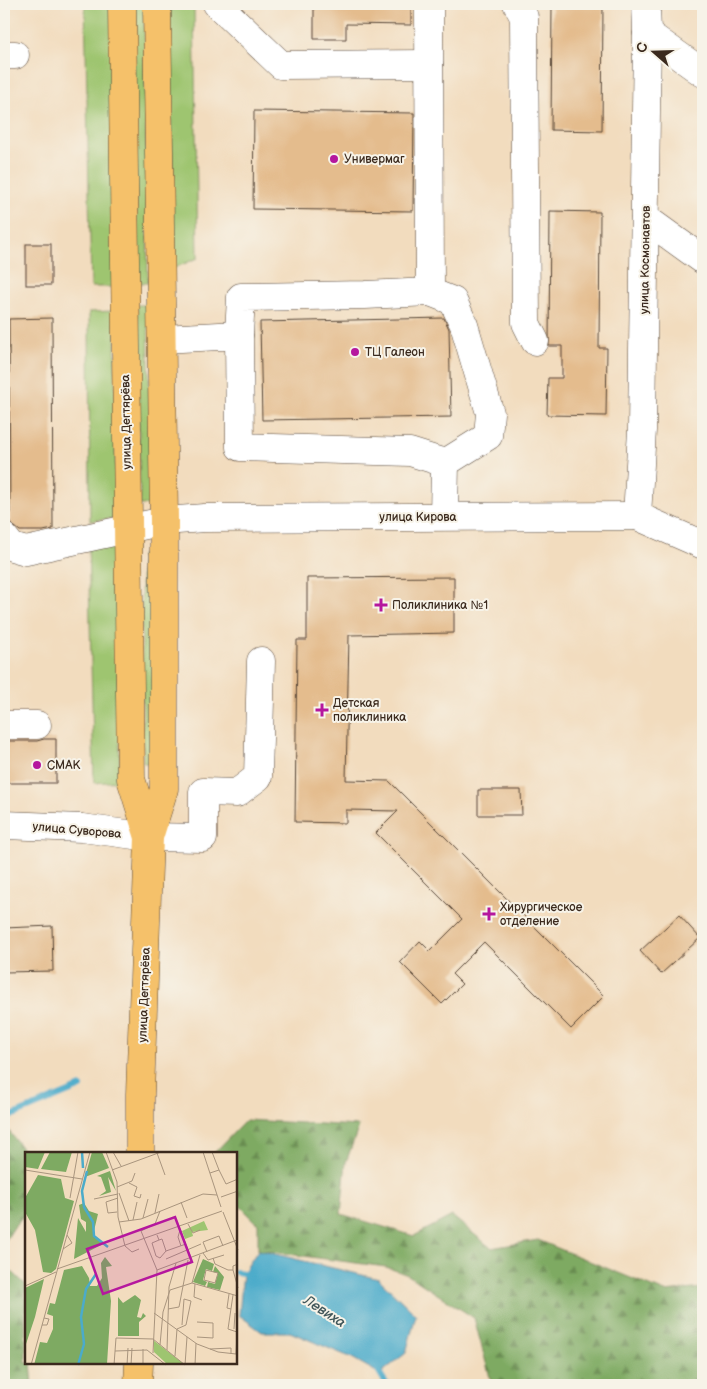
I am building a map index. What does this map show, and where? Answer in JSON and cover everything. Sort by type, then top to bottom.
[{"type":"main road","name":"улица Дегтярёва","points":[[122,4],[131,779],[150,837]]},
{"type":"main road","name":"улица Дегтярёва","points":[[140,1152],[140,1094],[150,837],[164,789],[164,521],[157,4]]},
{"type":"main road","points":[[138,1364],[138,1385]]},
{"type":"street","points":[[217,4],[281,65],[430,64]]},
{"type":"street","points":[[429,4],[430,292]]},
{"type":"street","points":[[517,4],[524,17],[526,324],[535,341]]},
{"type":"street","name":"улица Космонавтов","points":[[637,516],[642,440],[646,4]]},
{"type":"street","points":[[647,33],[703,73]]},
{"type":"street","points":[[645,218],[703,260]]},
{"type":"street","points":[[430,292],[453,301],[464,325],[490,413],[488,436],[445,463],[410,452],[240,447],[241,296],[366,295],[430,292]]},
{"type":"street","points":[[162,339],[240,335]]},
{"type":"street","points":[[444,516],[445,463]]},
{"type":"street","name":"улица Кирова","points":[[4,537],[12,547],[26,551],[164,521],[204,518],[637,516],[703,546]]},
{"type":"street","name":"улица Суворова","points":[[4,825],[82,828],[150,837],[203,838],[203,792],[237,792],[258,776],[261,661]]},
{"type":"street","points":[[4,725],[37,725]]},
{"type":"green space","points":[[85,4],[112,4],[114,287],[91,287]]},
{"type":"green space","points":[[194,5],[198,258],[174,268],[169,10]]},
{"type":"green space","points":[[133,6],[144,6],[148,283],[137,283]]},
{"type":"green space","points":[[137,305],[148,305],[151,505],[140,505]]},
{"type":"green space","points":[[115,311],[116,518],[90,521],[89,312]]},
{"type":"green space","points":[[88,541],[116,542],[120,781],[94,783]]},
{"type":"green space","points":[[141,555],[152,555],[155,763],[143,763]]},
{"type":"green space","points":[[246,1120],[359,1126],[346,1162],[341,1214],[414,1236],[452,1216],[491,1248],[538,1240],[665,1292],[703,1288],[703,1385],[492,1385],[474,1318],[408,1275],[386,1267],[258,1250],[258,1224],[238,1204],[238,1152],[215,1152]]},
{"type":"green space","points":[[9,1131],[25,1153],[25,1214],[4,1243],[4,1136]]},
{"type":"green space","points":[[4,1264],[25,1284],[25,1364],[31,1364],[33,1385],[4,1385]]},
{"type":"water","points":[[258,1250],[379,1279],[416,1315],[406,1353],[380,1374],[352,1358],[290,1332],[262,1332],[239,1315],[243,1273]]},
{"type":"building","points":[[552,4],[603,4],[602,131],[551,130]]},
{"type":"building","points":[[314,5],[411,6],[411,25],[346,24],[346,39],[314,39]]},
{"type":"building","name":"Универмаг","points":[[254,111],[414,113],[413,211],[253,209]]},
{"type":"building","points":[[550,211],[600,212],[599,348],[607,348],[606,416],[547,415],[548,378],[562,378],[562,346],[549,346]]},
{"type":"building","points":[[26,244],[51,244],[51,285],[26,285]]},
{"type":"building","points":[[52,318],[53,529],[20,531],[10,523],[9,319]]},
{"type":"building","name":"ТЦ Галеон","points":[[444,318],[449,329],[451,417],[262,420],[260,322]]},
{"type":"building","points":[[454,577],[454,633],[349,635],[346,780],[389,781],[604,996],[571,1029],[484,942],[452,974],[462,984],[442,1004],[400,962],[420,941],[430,951],[462,919],[376,833],[398,811],[346,810],[346,823],[295,822],[297,640],[307,640],[307,578]]},
{"type":"building","points":[[56,739],[56,783],[4,783],[4,741],[37,741]]},
{"type":"building","points":[[478,790],[521,790],[522,815],[478,815]]},
{"type":"building","points":[[679,915],[700,938],[661,974],[640,951]]},
{"type":"building","points":[[52,926],[53,971],[4,972],[4,928]]},
{"type":"waterway","name":"Левиха","points":[[4,1119],[81,1087]]},
{"type":"waterway","name":"Левиха","points":[[238,1272],[249,1276]]},
{"type":"waterway","name":"Левиха","points":[[376,1367],[387,1385]]},
{"type":"place","name":"Универмаг","points":[[334,159]]},
{"type":"place","name":"ТЦ Галеон","points":[[355,352]]},
{"type":"place","name":"Поликлиника №1","points":[[381,605]]},
{"type":"place","name":"Детская поликлиника","points":[[322,710]]},
{"type":"place","name":"СМАК","points":[[37,765]]},
{"type":"place","name":"Хирургическое отделение","points":[[489,914]]}]
